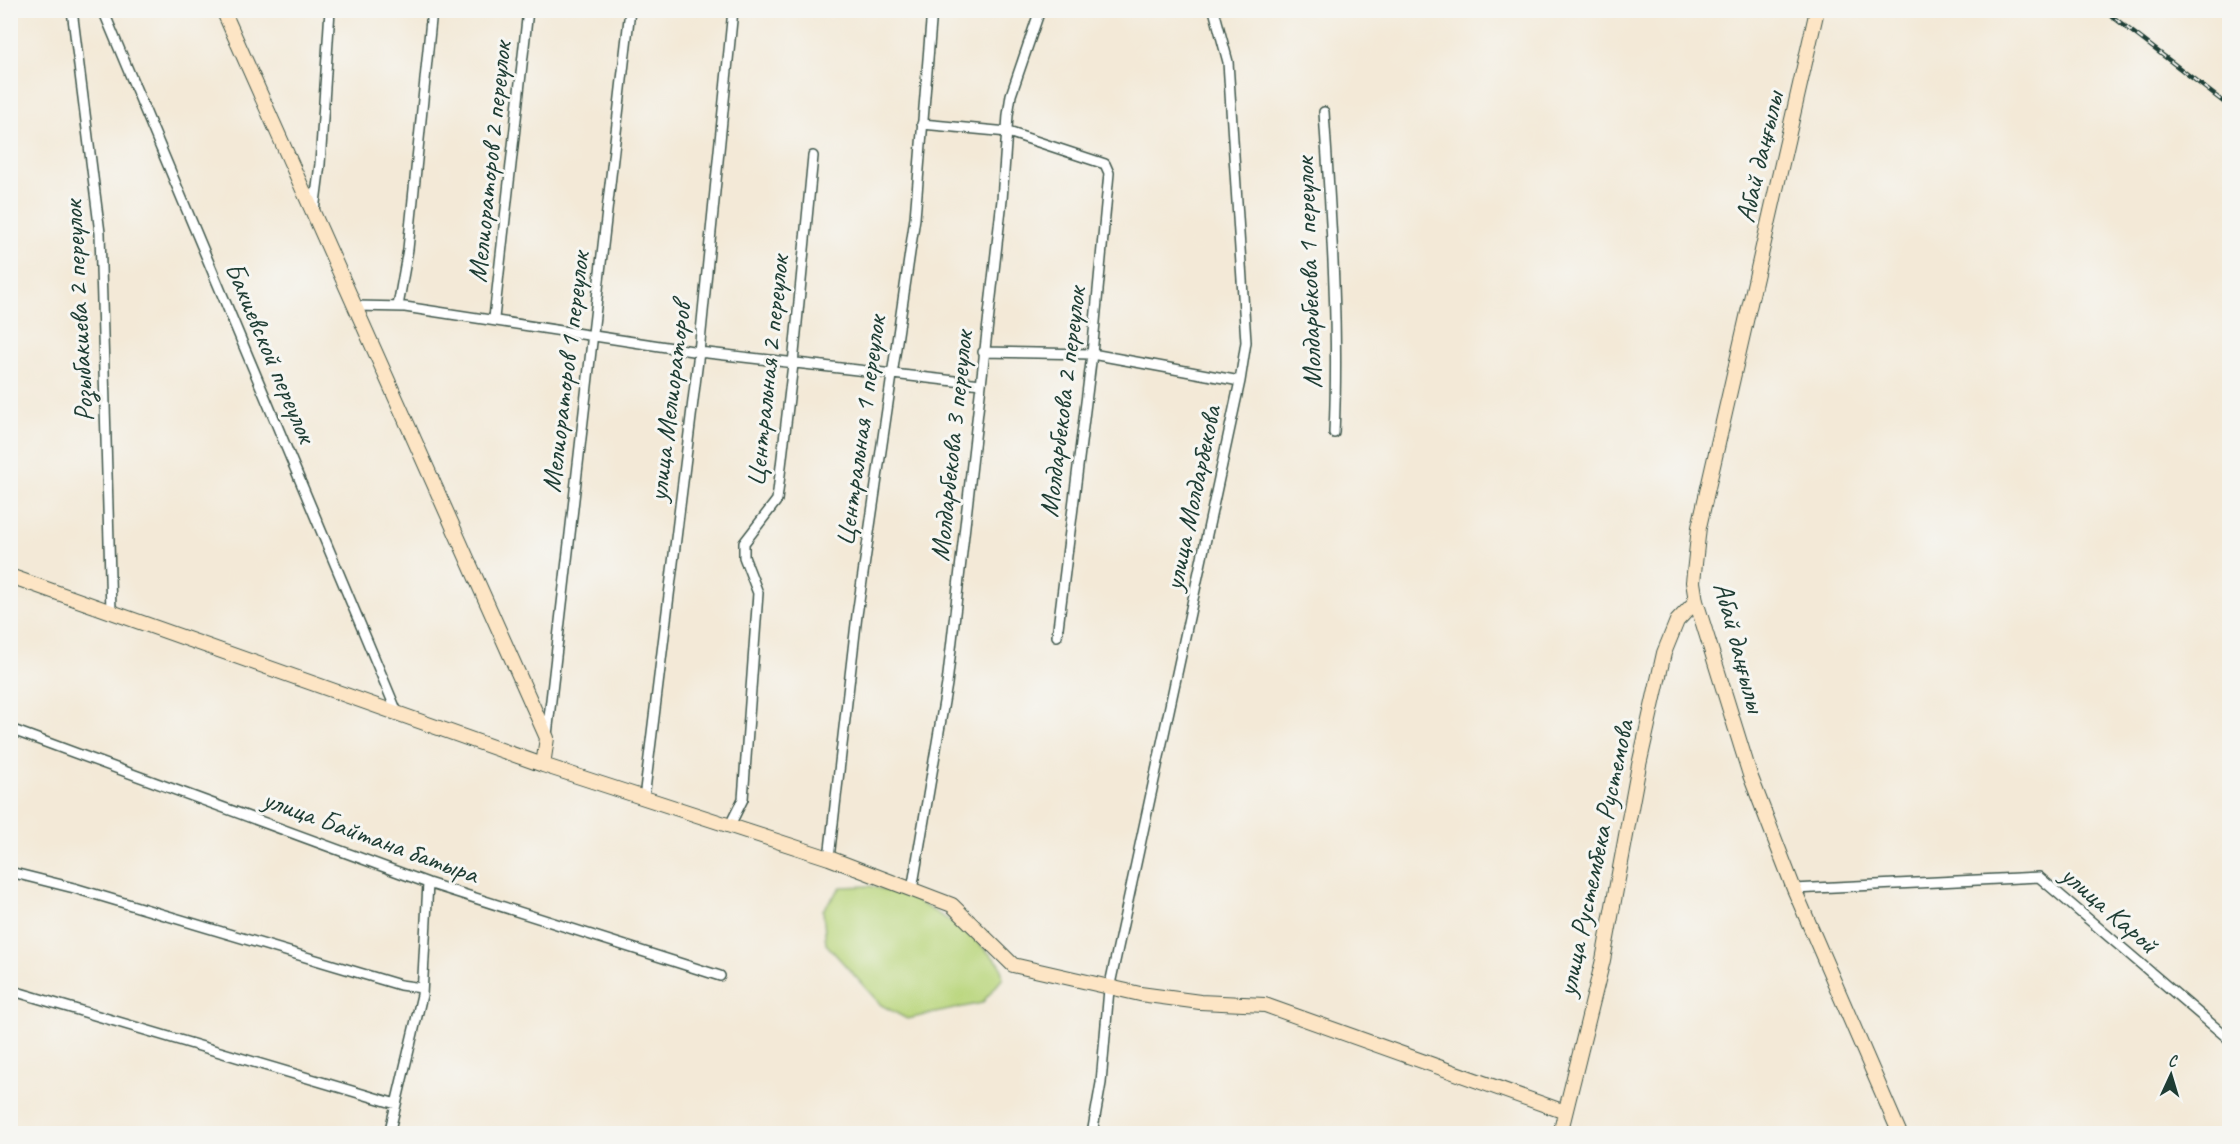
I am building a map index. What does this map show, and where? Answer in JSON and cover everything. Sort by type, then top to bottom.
[{"type":"street","name":"Розыбакиева 2 переулок","points":[[72,10],[100,233],[111,611]]},
{"type":"street","name":"Бакиевской переулок","points":[[103,10],[397,712]]},
{"type":"street","points":[[223,10],[547,738],[543,765]]},
{"type":"street","points":[[314,211],[320,164],[330,10]]},
{"type":"street","points":[[398,306],[408,249],[432,10]]},
{"type":"street","name":"Мелиораторов 2 переулок","points":[[494,318],[528,10]]},
{"type":"street","name":"Мелиораторов 1 переулок","points":[[547,738],[630,10]]},
{"type":"street","name":"улица Мелиораторов","points":[[644,798],[699,352],[733,10]]},
{"type":"street","name":"Центральная 1 переулок","points":[[829,858],[857,615],[890,374],[915,218],[932,10]]},
{"type":"street","name":"Молдарбекова 3 переулок","points":[[912,890],[947,684],[1002,200],[1011,95],[1041,10]]},
{"type":"street","name":"улица Молдарбекова","points":[[1092,1134],[1101,1083],[1109,989],[1240,381],[1246,342],[1239,202],[1228,62],[1214,10]]},
{"type":"street","name":"Абай даңғылы","points":[[1817,10],[1699,527],[1693,582],[1696,601],[1750,775],[1794,889],[1900,1134]]},
{"type":"street","name":"Молдарбекова 1 переулок","points":[[1324,111],[1334,254],[1337,363],[1334,433]]},
{"type":"street","points":[[922,124],[1008,132]]},
{"type":"street","name":"Молдарбекова 2 переулок","points":[[1008,132],[1105,164],[1109,173],[1092,354],[1057,636]]},
{"type":"street","name":"Центральная 2 переулок","points":[[730,825],[743,799],[758,593],[744,557],[744,543],[777,500],[813,156]]},
{"type":"street","points":[[355,306],[398,306],[494,318],[553,331],[592,334],[699,352],[981,384]]},
{"type":"street","points":[[983,352],[1092,354],[1240,381]]},
{"type":"street","points":[[10,576],[543,765],[829,858],[952,904],[1013,965],[1109,989],[1200,1002],[1265,1005],[1565,1112]]},
{"type":"street","name":"улица Рустембека Рустемова","points":[[1560,1134],[1603,960],[1639,765],[1664,654],[1677,621],[1696,601]]},
{"type":"street","name":"улица Байтана батыра","points":[[10,729],[428,883],[720,976]]},
{"type":"street","points":[[10,872],[74,888],[400,985],[422,988]]},
{"type":"street","name":"улица Карой","points":[[1794,889],[2039,877],[2229,1040]]},
{"type":"street","points":[[390,1134],[422,988],[428,883]]},
{"type":"street","points":[[10,990],[396,1104]]},
{"type":"green space","points":[[870,886],[908,896],[964,929],[1000,964],[1003,978],[982,1003],[907,1019],[881,1005],[826,944],[823,910],[841,887]]},
{"type":"railway","points":[[2104,10],[2230,107]]}]
